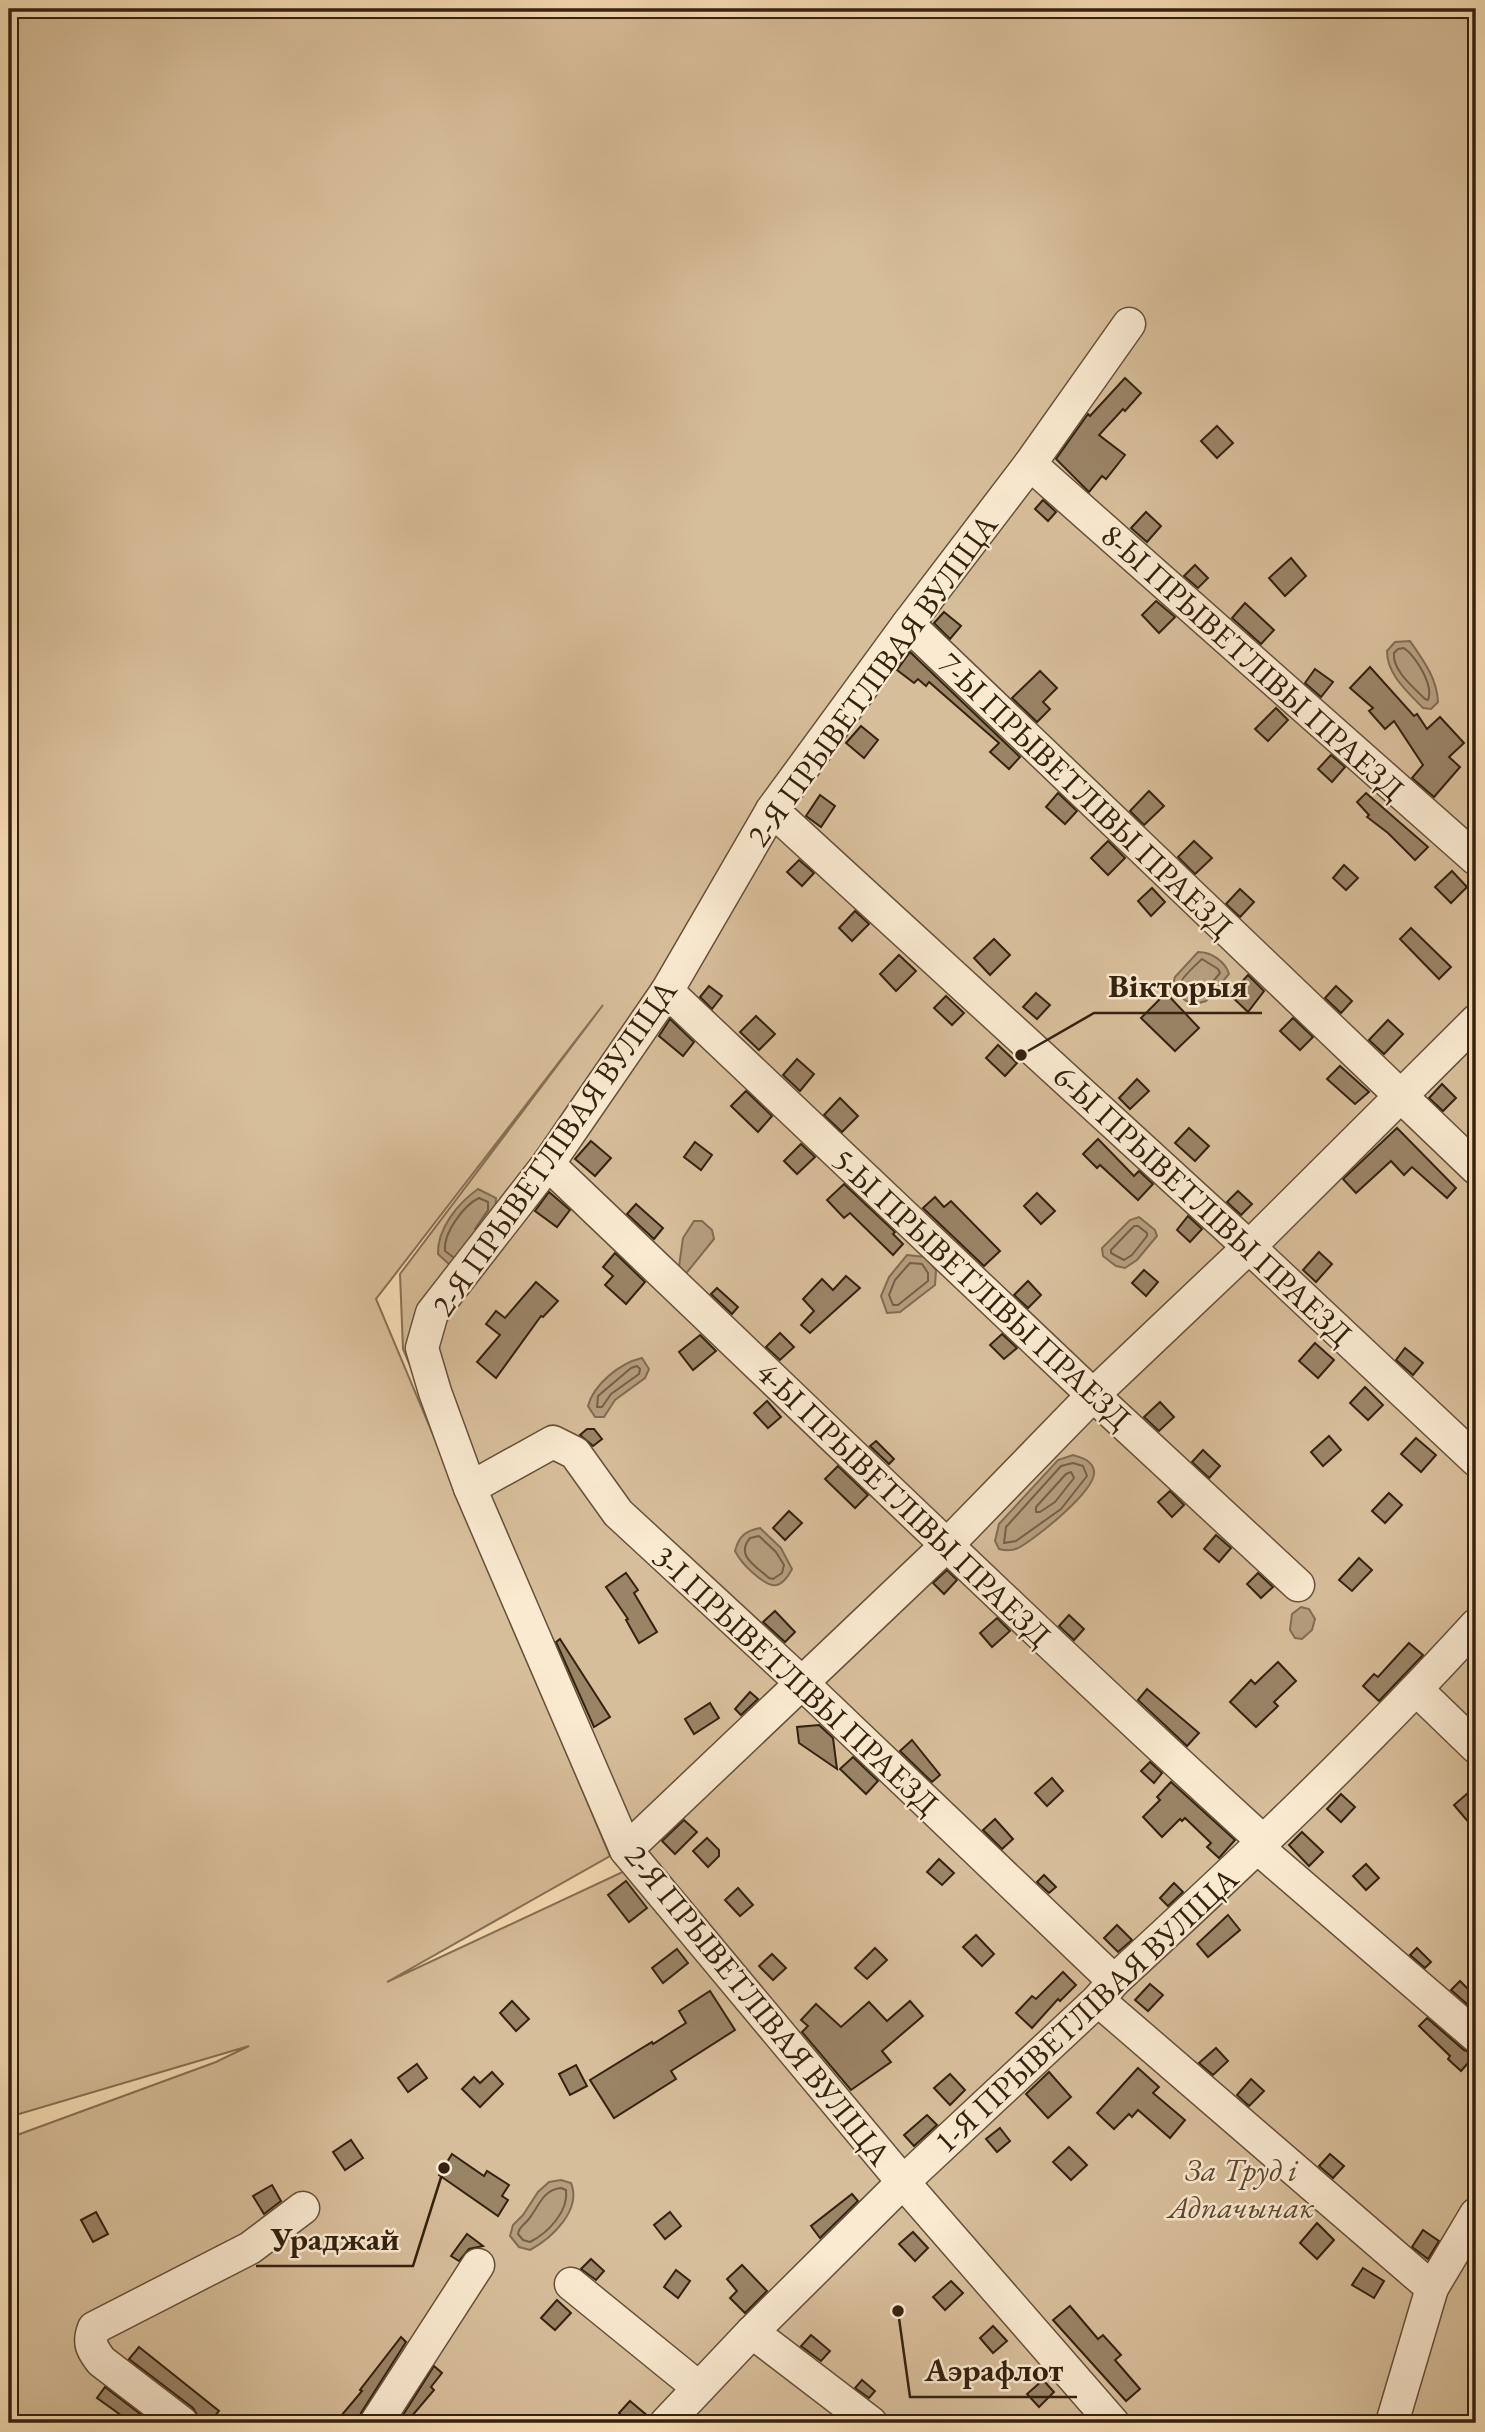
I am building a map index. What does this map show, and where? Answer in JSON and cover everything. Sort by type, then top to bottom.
[{"type":"lane","name":"2-Я ПРЫВЕТЛІВАЯ ВУЛІЦА","points":[[1113,2423],[903,2182],[626,1850],[470,1489],[422,1348],[432,1313],[548,1164],[667,991],[772,810],[908,624],[1030,464],[1129,324]]},
{"type":"lane","name":"8-Ы ПРЫВЕТЛІВЫ ПРАЕЗД","points":[[1030,464],[1476,859]]},
{"type":"lane","name":"7-Ы ПРЫВЕТЛІВЫ ПРАЕЗД","points":[[908,624],[1476,1168]]},
{"type":"lane","name":"6-Ы ПРЫВЕТЛІВЫ ПРАЕЗД","points":[[772,810],[1250,1247],[1476,1460]]},
{"type":"lane","name":"5-Ы ПРЫВЕТЛІВЫ ПРАЕЗД","points":[[667,991],[1093,1395],[1298,1585]]},
{"type":"lane","points":[[626,1850],[948,1544],[1093,1395],[1250,1247],[1476,1021]]},
{"type":"lane","name":"4-Ы ПРЫВЕТЛІВЫ ПРАЕЗД","points":[[548,1164],[1261,1845],[1476,2036]]},
{"type":"lane","name":"3-І ПРЫВЕТЛІВЫ ПРАЕЗД","points":[[470,1489],[553,1442],[575,1453],[618,1513],[803,1684],[1106,1991],[1432,2288]]},
{"type":"lane","name":"1-Я ПРЫВЕТЛІВАЯ ВУЛІЦА","points":[[666,2423],[752,2332],[903,2182],[1261,1845],[1417,1690],[1476,1625]]},
{"type":"lane","points":[[1417,1690],[1476,1747]]},
{"type":"lane","points":[[182,2423],[101,2361],[92,2349],[90,2338],[94,2328],[250,2248],[303,2208]]},
{"type":"lane","points":[[1399,2421],[1432,2288],[1474,2223]]},
{"type":"lane","points":[[376,2423],[478,2264]]},
{"type":"lane","points":[[571,2284],[699,2388]]},
{"type":"lane","points":[[752,2332],[871,2423]]},
{"type":"green space","name":"За Труд і Адпачынак","points":[[9,9],[1476,9],[1476,2423],[9,2423],[9,2138],[216,2062],[249,2046],[9,2117]],"holes":[[[603,1005],[400,1274],[403,1349],[627,1870],[387,1982],[610,1856],[376,1299]]]},
{"type":"water","points":[[1410,641],[1435,685],[1438,702],[1431,709],[1423,708],[1405,689],[1394,675],[1388,660],[1387,651],[1395,642]]},
{"type":"water","points":[[1198,952],[1217,958],[1229,974],[1206,1001],[1192,1005],[1171,990],[1175,977]]},
{"type":"water","points":[[478,1189],[496,1198],[495,1212],[451,1266],[438,1254],[441,1235],[456,1209]]},
{"type":"water","points":[[1139,1217],[1155,1230],[1157,1236],[1137,1260],[1125,1268],[1116,1266],[1103,1256],[1102,1248],[1130,1220]]},
{"type":"water","points":[[694,1221],[702,1221],[712,1230],[714,1239],[684,1276],[678,1274],[683,1238]]},
{"type":"water","points":[[907,1255],[925,1257],[936,1270],[935,1285],[900,1312],[887,1313],[881,1296],[889,1277]]},
{"type":"water","points":[[642,1358],[649,1369],[645,1378],[615,1400],[604,1417],[595,1417],[588,1406],[602,1382],[625,1365]]},
{"type":"water","points":[[1073,1455],[1086,1460],[1093,1467],[1092,1479],[1086,1490],[1064,1513],[1028,1542],[1015,1549],[999,1549],[995,1541],[999,1524],[1058,1460]]},
{"type":"water","points":[[760,1528],[781,1548],[792,1569],[779,1584],[770,1584],[759,1578],[735,1551],[743,1535]]},
{"type":"water","points":[[1301,1607],[1309,1609],[1315,1619],[1312,1630],[1302,1639],[1295,1638],[1290,1630],[1292,1614]]},
{"type":"water","points":[[561,2180],[571,2183],[573,2193],[569,2213],[556,2231],[539,2245],[530,2250],[519,2247],[510,2236],[513,2225],[538,2192],[549,2182]]},
{"type":"building","points":[[1125,378],[1141,393],[1099,435],[1125,455],[1106,479],[1102,476],[1089,492],[1056,459],[1088,414],[1090,416]]},
{"type":"building","points":[[1217,426],[1233,443],[1217,458],[1201,441]]},
{"type":"building","points":[[1043,500],[1056,512],[1048,521],[1035,509]]},
{"type":"building","points":[[1146,512],[1161,526],[1147,542],[1131,528]]},
{"type":"building","points":[[1291,558],[1306,576],[1285,596],[1269,578]]},
{"type":"building","points":[[1195,565],[1208,578],[1198,588],[1184,576]]},
{"type":"building","points":[[1156,601],[1175,617],[1159,633],[1142,615]]},
{"type":"building","points":[[1245,603],[1274,630],[1261,644],[1232,618]]},
{"type":"building","points":[[944,612],[961,626],[950,639],[934,623]]},
{"type":"building","points":[[910,652],[1020,757],[1009,769],[990,752],[999,743],[929,682],[926,686],[918,679],[914,683],[897,670]]},
{"type":"building","points":[[1370,667],[1414,716],[1417,714],[1427,729],[1440,717],[1464,743],[1449,757],[1460,767],[1434,797],[1412,778],[1423,765],[1394,721],[1385,729],[1369,711],[1373,708],[1350,688]]},
{"type":"building","points":[[1315,669],[1333,682],[1321,697],[1305,683]]},
{"type":"building","points":[[1040,671],[1057,688],[1043,702],[1050,709],[1037,722],[1012,698]]},
{"type":"building","points":[[1276,708],[1288,720],[1268,741],[1255,729]]},
{"type":"building","points":[[861,726],[878,740],[864,758],[846,743]]},
{"type":"building","points":[[1331,755],[1345,767],[1332,782],[1318,769]]},
{"type":"building","points":[[1149,791],[1164,806],[1144,825],[1130,811]]},
{"type":"building","points":[[1058,793],[1077,811],[1065,824],[1046,807]]},
{"type":"building","points":[[1366,793],[1428,847],[1415,860],[1367,817],[1369,815],[1357,802]]},
{"type":"building","points":[[820,795],[835,806],[821,827],[806,816]]},
{"type":"building","points":[[1108,841],[1125,858],[1108,875],[1091,858]]},
{"type":"building","points":[[1194,841],[1212,858],[1195,874],[1178,857]]},
{"type":"building","points":[[799,860],[814,873],[802,886],[787,872]]},
{"type":"building","points":[[1344,865],[1358,878],[1346,890],[1333,878]]},
{"type":"building","points":[[1452,871],[1467,887],[1451,903],[1435,887]]},
{"type":"building","points":[[1152,888],[1165,902],[1151,916],[1138,901]]},
{"type":"building","points":[[1240,889],[1254,902],[1240,917],[1226,904]]},
{"type":"building","points":[[855,911],[869,924],[852,941],[839,928]]},
{"type":"building","points":[[1411,928],[1451,967],[1439,979],[1400,939]]},
{"type":"building","points":[[994,939],[1010,955],[990,975],[974,958]]},
{"type":"building","points":[[899,955],[916,971],[896,991],[880,974]]},
{"type":"building","points":[[1248,975],[1264,991],[1248,1012],[1230,995]]},
{"type":"building","points":[[709,986],[722,996],[712,1009],[700,997]]},
{"type":"building","points":[[1336,986],[1352,1001],[1341,1013],[1325,998]]},
{"type":"building","points":[[1036,993],[1050,1005],[1037,1019],[1023,1007]]},
{"type":"building","points":[[1166,993],[1199,1028],[1175,1051],[1141,1018]]},
{"type":"building","points":[[946,996],[964,1013],[952,1025],[934,1008]]},
{"type":"building","points":[[756,1016],[775,1034],[759,1050],[740,1032]]},
{"type":"building","points":[[1293,1018],[1313,1037],[1300,1050],[1280,1031]]},
{"type":"building","points":[[670,1019],[694,1042],[683,1056],[659,1036]]},
{"type":"building","points":[[1388,1020],[1403,1034],[1384,1054],[1369,1040]]},
{"type":"building","points":[[998,1045],[1017,1063],[1005,1076],[986,1058]]},
{"type":"building","points":[[797,1059],[814,1074],[800,1091],[783,1075]]},
{"type":"building","points":[[1340,1066],[1369,1092],[1355,1104],[1327,1079]]},
{"type":"building","points":[[1137,1079],[1149,1091],[1130,1109],[1119,1098]]},
{"type":"building","points":[[1442,1084],[1456,1098],[1443,1111],[1429,1098]]},
{"type":"building","points":[[746,1091],[772,1116],[758,1132],[731,1106]]},
{"type":"building","points":[[840,1098],[858,1116],[842,1132],[824,1115]]},
{"type":"building","points":[[1189,1128],[1209,1146],[1195,1161],[1175,1143]]},
{"type":"building","points":[[1397,1128],[1456,1188],[1447,1198],[1412,1167],[1404,1175],[1391,1161],[1356,1193],[1343,1179]]},
{"type":"building","points":[[1098,1139],[1134,1176],[1139,1171],[1153,1184],[1138,1200],[1100,1165],[1097,1168],[1083,1154]]},
{"type":"building","points":[[591,1141],[611,1158],[595,1176],[575,1159]]},
{"type":"building","points":[[695,1142],[712,1155],[701,1170],[684,1157]]},
{"type":"building","points":[[801,1144],[815,1157],[797,1174],[784,1161]]},
{"type":"building","points":[[844,1184],[895,1232],[893,1234],[903,1244],[893,1255],[850,1213],[844,1218],[827,1200]]},
{"type":"building","points":[[1238,1191],[1252,1204],[1241,1215],[1227,1202]]},
{"type":"building","points":[[549,1192],[570,1210],[557,1227],[535,1211]]},
{"type":"building","points":[[1037,1193],[1055,1211],[1041,1224],[1024,1206]]},
{"type":"building","points":[[935,1197],[944,1207],[951,1201],[1000,1251],[984,1266],[923,1208]]},
{"type":"building","points":[[636,1204],[663,1228],[654,1239],[627,1214]]},
{"type":"building","points":[[1188,1216],[1202,1229],[1190,1242],[1177,1230]]},
{"type":"building","points":[[1319,1252],[1332,1264],[1316,1282],[1303,1270]]},
{"type":"building","points":[[615,1253],[645,1282],[626,1304],[605,1285],[613,1276],[603,1267]]},
{"type":"building","points":[[1144,1270],[1158,1282],[1146,1296],[1132,1283]]},
{"type":"building","points":[[846,1276],[860,1288],[810,1333],[801,1325],[814,1311],[803,1299],[822,1279],[833,1290]]},
{"type":"building","points":[[1028,1281],[1041,1295],[1028,1308],[1014,1295]]},
{"type":"building","points":[[536,1282],[558,1301],[541,1316],[496,1378],[477,1362],[500,1335],[486,1324],[496,1311],[505,1318]]},
{"type":"building","points":[[717,1288],[738,1307],[732,1314],[711,1294]]},
{"type":"building","points":[[780,1333],[794,1347],[780,1360],[766,1347]]},
{"type":"building","points":[[1002,1334],[1017,1348],[1004,1359],[990,1345]]},
{"type":"building","points":[[700,1335],[716,1351],[693,1370],[679,1352]]},
{"type":"building","points":[[1315,1343],[1334,1360],[1318,1378],[1299,1361]]},
{"type":"building","points":[[1405,1348],[1423,1363],[1413,1375],[1396,1360]]},
{"type":"building","points":[[1365,1387],[1383,1405],[1368,1420],[1350,1403]]},
{"type":"building","points":[[767,1401],[781,1417],[768,1428],[754,1413]]},
{"type":"building","points":[[1160,1402],[1174,1417],[1159,1431],[1144,1417]]},
{"type":"building","points":[[587,1429],[594,1429],[602,1439],[593,1446],[580,1435]]},
{"type":"building","points":[[1329,1436],[1341,1450],[1323,1466],[1311,1452]]},
{"type":"building","points":[[1416,1438],[1436,1455],[1421,1472],[1401,1454]]},
{"type":"building","points":[[876,1441],[894,1459],[889,1464],[870,1446]]},
{"type":"building","points":[[1203,1450],[1220,1466],[1209,1478],[1192,1462]]},
{"type":"building","points":[[838,1466],[868,1495],[855,1508],[825,1479]]},
{"type":"building","points":[[1170,1491],[1184,1505],[1172,1517],[1158,1502]]},
{"type":"building","points":[[1389,1493],[1402,1505],[1385,1523],[1372,1511]]},
{"type":"building","points":[[789,1511],[802,1523],[785,1540],[773,1528]]},
{"type":"building","points":[[1216,1535],[1231,1548],[1219,1562],[1204,1549]]},
{"type":"building","points":[[1359,1558],[1372,1570],[1352,1591],[1339,1580]]},
{"type":"building","points":[[947,1570],[957,1580],[944,1594],[933,1583]]},
{"type":"building","points":[[626,1573],[638,1590],[634,1593],[657,1632],[639,1643],[626,1620],[628,1619],[606,1587]]},
{"type":"building","points":[[1258,1573],[1273,1587],[1261,1598],[1247,1584]]},
{"type":"building","points":[[775,1611],[795,1632],[785,1642],[763,1622]]},
{"type":"building","points":[[1069,1615],[1084,1629],[1074,1640],[1059,1626]]},
{"type":"building","points":[[997,1618],[1010,1631],[992,1647],[980,1633]]},
{"type":"building","points":[[560,1639],[610,1717],[594,1727],[556,1642]]},
{"type":"building","points":[[1409,1643],[1423,1655],[1379,1701],[1363,1686],[1374,1674],[1378,1677]]},
{"type":"building","points":[[1278,1662],[1296,1681],[1274,1702],[1278,1706],[1256,1727],[1230,1702],[1251,1680],[1255,1684]]},
{"type":"building","points":[[1147,1689],[1199,1733],[1187,1746],[1138,1700]]},
{"type":"building","points":[[750,1692],[758,1699],[741,1715],[735,1709]]},
{"type":"building","points":[[710,1703],[719,1718],[694,1734],[685,1719]]},
{"type":"building","points":[[819,1725],[833,1738],[837,1769],[799,1743],[797,1727]]},
{"type":"building","points":[[912,1740],[940,1775],[932,1782],[900,1751]]},
{"type":"building","points":[[853,1757],[878,1781],[866,1794],[840,1769]]},
{"type":"building","points":[[1150,1762],[1162,1773],[1154,1783],[1141,1771]]},
{"type":"building","points":[[1052,1778],[1063,1791],[1047,1806],[1035,1793]]},
{"type":"building","points":[[1171,1782],[1235,1840],[1219,1858],[1207,1847],[1211,1843],[1185,1818],[1182,1821],[1180,1819],[1162,1837],[1143,1817],[1160,1800],[1157,1797]]},
{"type":"building","points":[[1476,1786],[1476,1831],[1454,1805]]},
{"type":"building","points":[[1341,1794],[1355,1807],[1341,1822],[1327,1809]]},
{"type":"building","points":[[995,1819],[1013,1839],[1002,1849],[983,1830]]},
{"type":"building","points":[[684,1820],[697,1832],[675,1854],[662,1841]]},
{"type":"building","points":[[1302,1832],[1323,1852],[1309,1866],[1289,1845]]},
{"type":"building","points":[[707,1838],[719,1850],[719,1856],[708,1867],[693,1851]]},
{"type":"building","points":[[939,1859],[954,1873],[942,1885],[927,1872]]},
{"type":"building","points":[[1366,1864],[1379,1878],[1366,1890],[1353,1876]]},
{"type":"building","points":[[1044,1875],[1056,1887],[1049,1893],[1037,1882]]},
{"type":"building","points":[[626,1881],[647,1908],[629,1922],[608,1895]]},
{"type":"building","points":[[1174,1883],[1183,1892],[1168,1906],[1160,1898]]},
{"type":"building","points":[[738,1888],[753,1905],[740,1916],[725,1900]]},
{"type":"building","points":[[1228,1915],[1240,1930],[1208,1957],[1197,1944]]},
{"type":"building","points":[[1117,1925],[1132,1940],[1118,1952],[1104,1938]]},
{"type":"building","points":[[976,1935],[994,1954],[982,1966],[963,1947]]},
{"type":"building","points":[[875,1948],[887,1960],[867,1979],[855,1968]]},
{"type":"building","points":[[1417,1948],[1431,1962],[1425,1968],[1410,1955]]},
{"type":"building","points":[[677,1949],[688,1963],[663,1983],[652,1968]]},
{"type":"building","points":[[772,1954],[786,1968],[773,1980],[759,1966]]},
{"type":"building","points":[[1063,1972],[1076,1985],[1060,2001],[1058,1999],[1032,2028],[1016,2013],[1032,1996],[1036,1999]]},
{"type":"building","points":[[1460,1981],[1476,1997],[1476,2012],[1451,1990]]},
{"type":"building","points":[[1150,1984],[1163,1995],[1148,2011],[1135,2000]]},
{"type":"building","points":[[710,1991],[735,2030],[671,2071],[676,2079],[614,2118],[590,2080],[686,2023],[679,2011]]},
{"type":"building","points":[[512,2001],[529,2019],[516,2031],[500,2013]]},
{"type":"building","points":[[910,2001],[923,2016],[882,2051],[891,2062],[851,2090],[802,2032],[808,2026],[801,2020],[816,2004],[841,2027],[869,2002],[887,2021]]},
{"type":"building","points":[[1427,2018],[1464,2050],[1476,2054],[1461,2071],[1448,2059],[1450,2056],[1419,2026]]},
{"type":"building","points":[[1216,2048],[1228,2061],[1213,2075],[1199,2063]]},
{"type":"building","points":[[417,2064],[427,2078],[408,2092],[398,2078]]},
{"type":"building","points":[[576,2065],[587,2086],[570,2095],[559,2074]]},
{"type":"building","points":[[1138,2068],[1159,2087],[1153,2093],[1185,2120],[1170,2138],[1138,2110],[1132,2117],[1129,2114],[1114,2129],[1097,2113]]},
{"type":"building","points":[[492,2072],[503,2084],[480,2107],[462,2089],[474,2077],[480,2083]]},
{"type":"building","points":[[1049,2072],[1071,2097],[1048,2118],[1026,2094]]},
{"type":"building","points":[[950,2074],[965,2090],[950,2105],[934,2088]]},
{"type":"building","points":[[1251,2079],[1264,2091],[1249,2106],[1237,2095]]},
{"type":"building","points":[[927,2115],[937,2125],[914,2146],[904,2135]]},
{"type":"building","points":[[1000,2128],[1010,2141],[997,2152],[986,2139]]},
{"type":"building","points":[[351,2140],[363,2158],[345,2170],[333,2152]]},
{"type":"building","points":[[1069,2147],[1087,2165],[1071,2180],[1053,2162]]},
{"type":"building","points":[[452,2154],[484,2176],[487,2171],[509,2185],[502,2196],[508,2200],[498,2216],[439,2175]]},
{"type":"building","points":[[1330,2154],[1344,2166],[1333,2178],[1319,2166]]},
{"type":"building","points":[[272,2185],[281,2201],[264,2214],[253,2196]]},
{"type":"building","points":[[852,2194],[858,2201],[820,2238],[811,2226]]},
{"type":"building","points":[[96,2212],[108,2234],[93,2242],[81,2220]]},
{"type":"building","points":[[670,2212],[681,2226],[665,2239],[654,2225]]},
{"type":"building","points":[[1317,2223],[1334,2240],[1317,2259],[1300,2243]]},
{"type":"building","points":[[1423,2230],[1439,2241],[1428,2259],[1412,2247]]},
{"type":"building","points":[[913,2232],[928,2248],[915,2261],[899,2244]]},
{"type":"building","points":[[467,2234],[483,2246],[469,2249],[459,2261],[451,2256]]},
{"type":"building","points":[[591,2259],[604,2271],[596,2280],[581,2269]]},
{"type":"building","points":[[742,2265],[767,2291],[745,2313],[730,2298],[737,2291],[727,2279]]},
{"type":"building","points":[[1363,2268],[1384,2281],[1374,2298],[1352,2285]]},
{"type":"building","points":[[676,2270],[690,2281],[678,2298],[664,2287]]},
{"type":"building","points":[[951,2281],[963,2293],[945,2310],[933,2297]]},
{"type":"building","points":[[557,2300],[571,2313],[555,2330],[541,2318]]},
{"type":"building","points":[[1070,2306],[1098,2339],[1103,2335],[1121,2355],[1115,2360],[1140,2389],[1126,2401],[1053,2320]]},
{"type":"building","points":[[993,2326],[1007,2341],[993,2353],[980,2338]]},
{"type":"building","points":[[811,2335],[830,2351],[821,2361],[801,2346]]},
{"type":"building","points":[[401,2337],[406,2342],[361,2413],[358,2423],[335,2423],[362,2391],[360,2390]]},
{"type":"building","points":[[139,2347],[219,2411],[209,2423],[202,2423],[193,2408],[129,2359]]},
{"type":"building","points":[[434,2366],[442,2373],[431,2387],[434,2390],[406,2423],[398,2423]]},
{"type":"building","points":[[862,2380],[875,2391],[869,2398],[855,2388]]},
{"type":"building","points":[[1043,2380],[1054,2392],[1039,2407],[1027,2394]]},
{"type":"building","points":[[105,2387],[152,2423],[132,2423],[97,2398]]},
{"type":"building","points":[[630,2401],[649,2417],[648,2423],[630,2423],[619,2413]]},
{"type":"place","name":"Вікторыя","points":[[1021,1055]]},
{"type":"place","name":"Ураджай","points":[[444,2168]]},
{"type":"place","name":"Аэрафлот","points":[[898,2311]]}]
